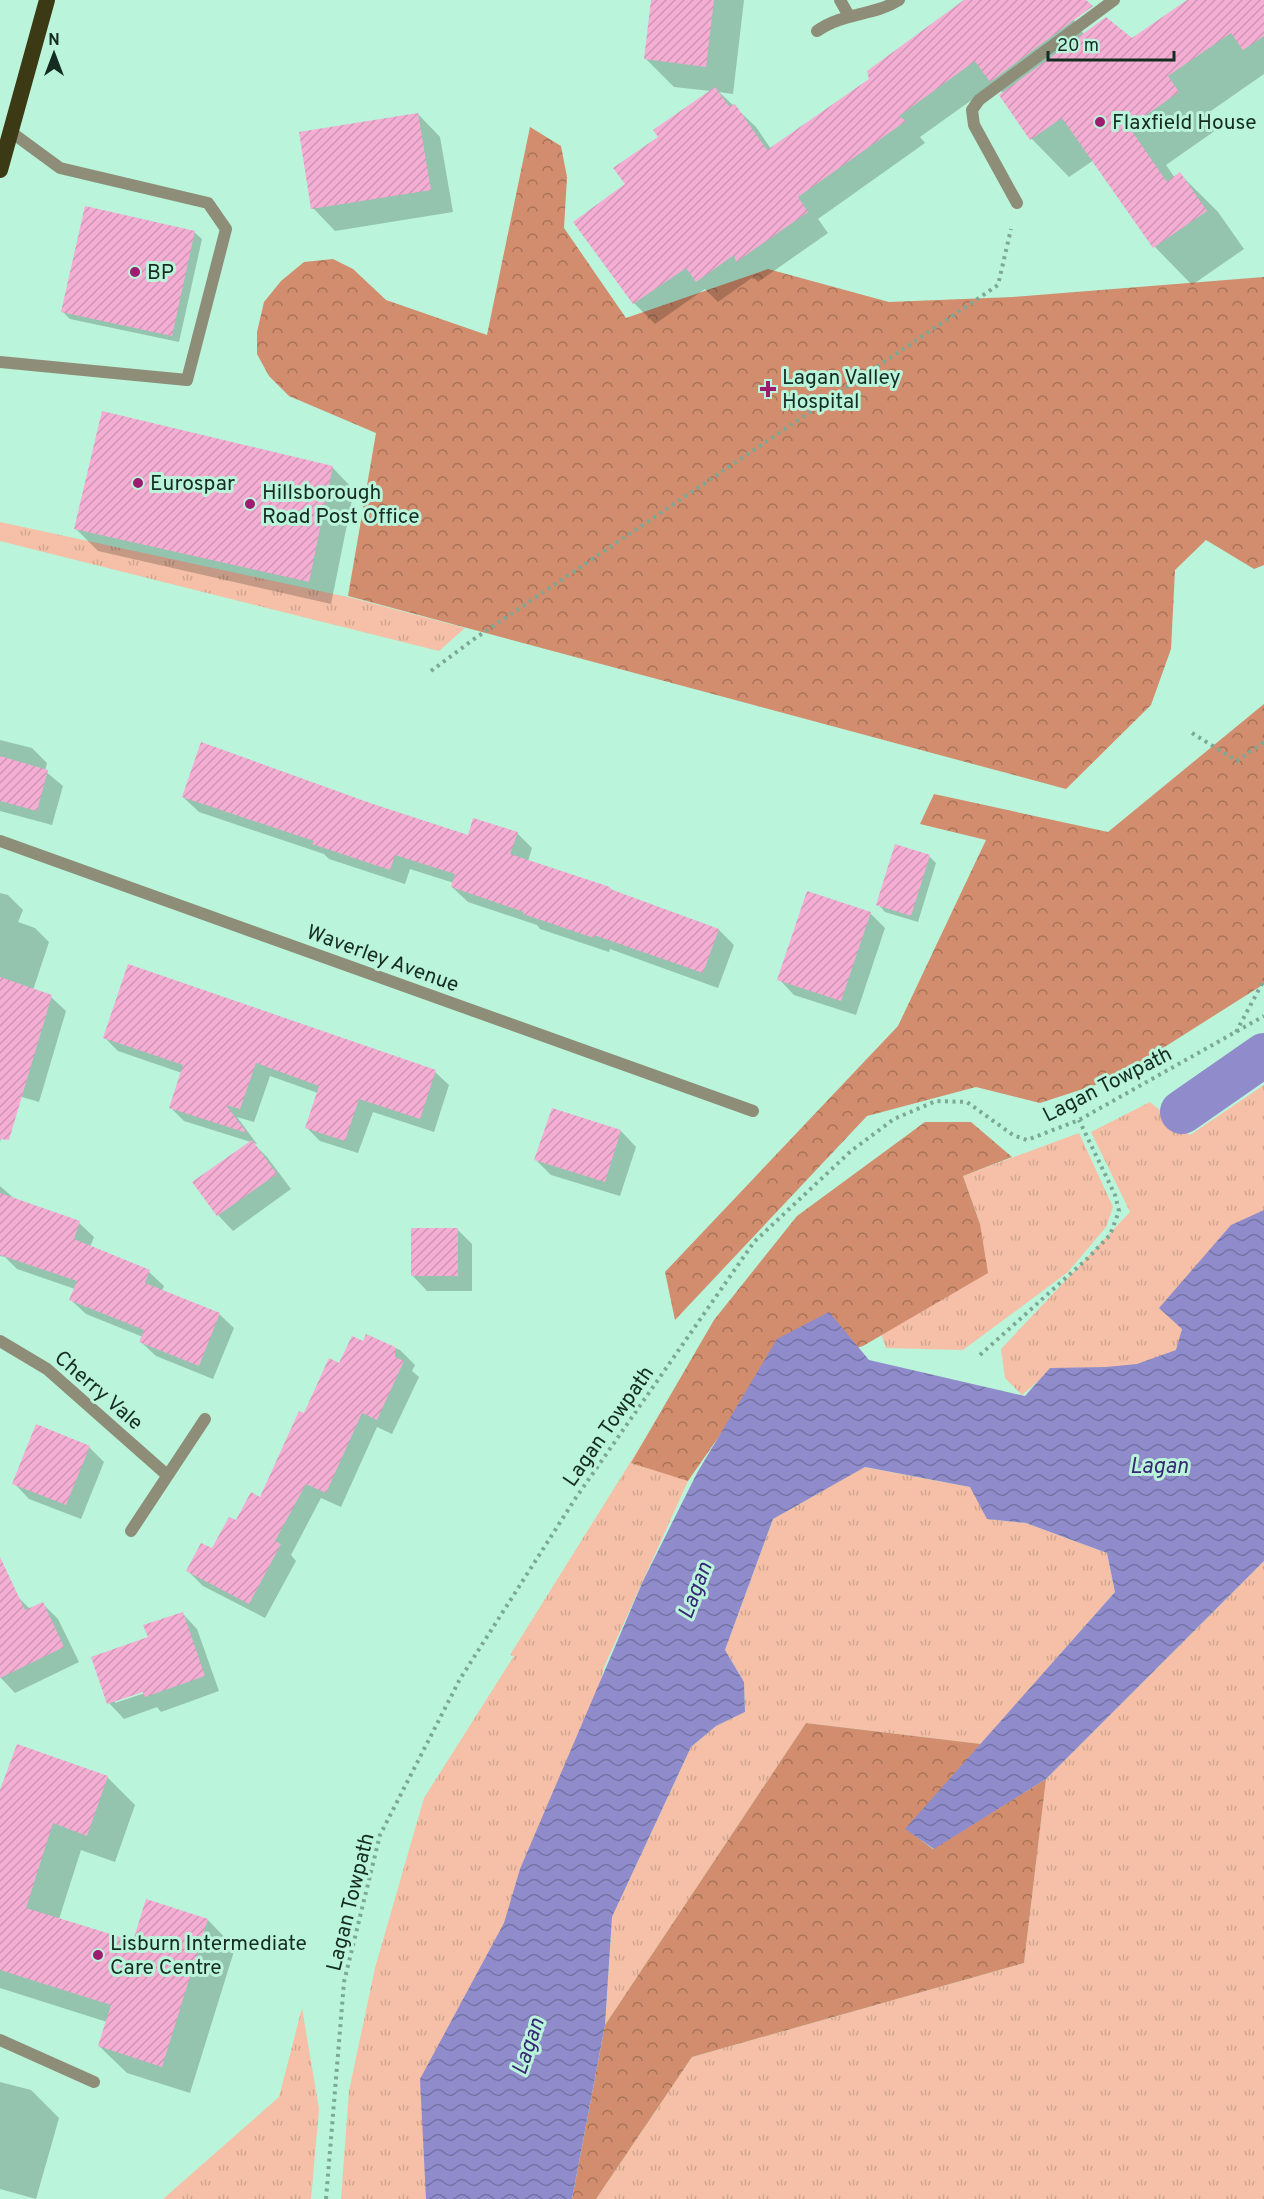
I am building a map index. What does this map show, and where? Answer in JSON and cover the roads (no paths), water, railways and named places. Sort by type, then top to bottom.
[{"type":"highway","points":[[0,170],[47,0]]},
{"type":"street","points":[[840,0],[849,16]]},
{"type":"street","points":[[817,31],[831,21],[891,5],[899,0]]},
{"type":"street","points":[[1017,203],[974,125],[972,110],[979,100],[1114,0]]},
{"type":"street","points":[[0,362],[188,380],[226,229],[208,203],[60,168],[10,132]]},
{"type":"street","name":"Waverley Avenue","points":[[0,841],[753,1111]]},
{"type":"street","name":"Cherry Vale","points":[[0,1341],[47,1369],[167,1475]]},
{"type":"street","points":[[131,1531],[205,1419]]},
{"type":"street","points":[[0,2040],[94,2082]]},
{"type":"water","name":"Lagan","points":[[1264,1210],[1264,1561],[1046,1779],[934,1849],[905,1829],[1115,1592],[1107,1553],[1026,1523],[987,1519],[970,1487],[865,1467],[773,1519],[725,1650],[744,1682],[745,1712],[716,1726],[691,1747],[612,1917],[605,2025],[572,2199],[426,2199],[420,2079],[504,1923],[520,1869],[643,1581],[697,1473],[777,1339],[829,1312],[869,1360],[1025,1396],[1050,1368],[1137,1364],[1176,1350],[1182,1329],[1159,1308],[1231,1225]]},
{"type":"waterway","points":[[1182,1112],[1264,1055]]},
{"type":"place","name":"Flaxfield House","points":[[1100,122]]},
{"type":"place","name":"BP","points":[[135,272]]},
{"type":"place","name":"Lagan Valley Hospital","points":[[768,389]]},
{"type":"place","name":"Eurospar","points":[[138,483]]},
{"type":"place","name":"Hillsborough Road Post Office","points":[[250,504]]},
{"type":"place","name":"Lisburn Intermediate Care Centre","points":[[98,1955]]}]
